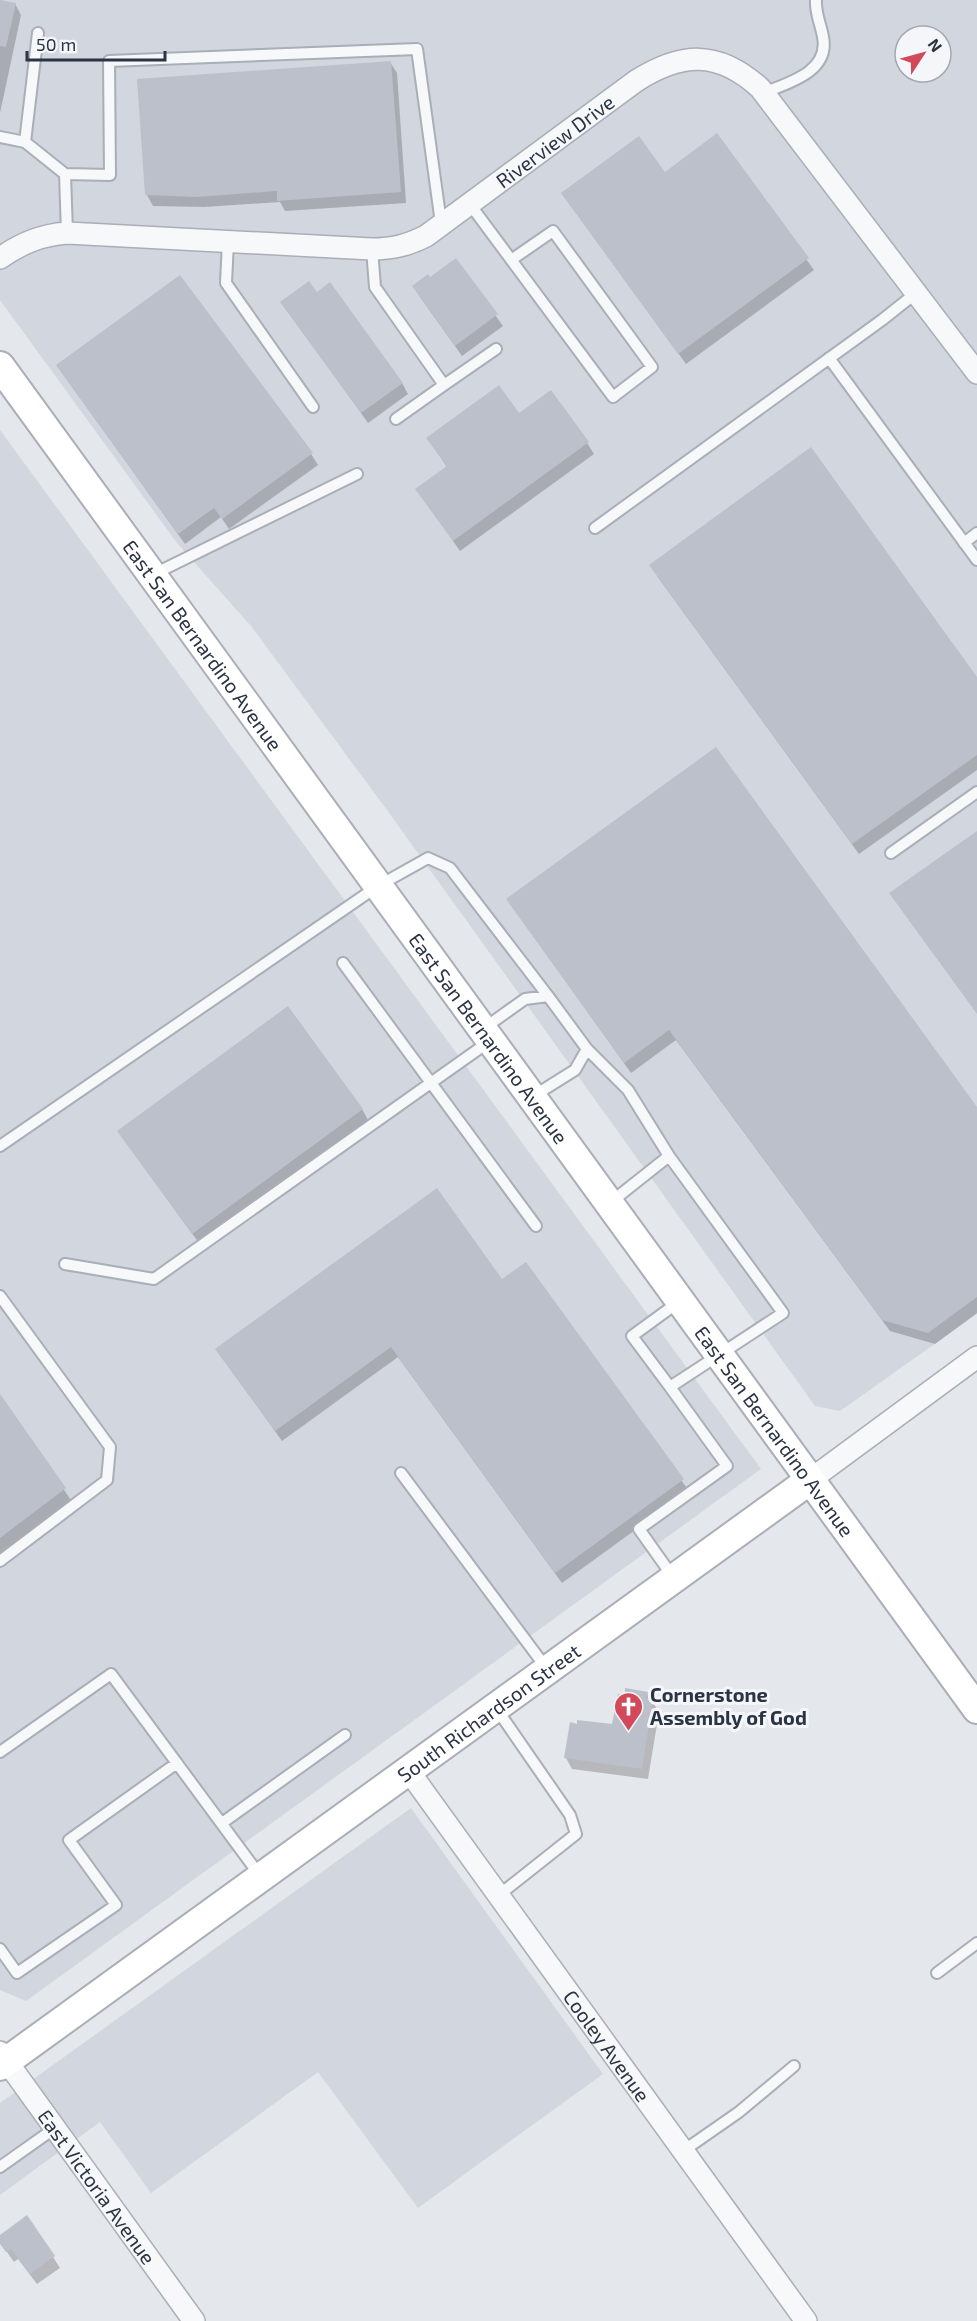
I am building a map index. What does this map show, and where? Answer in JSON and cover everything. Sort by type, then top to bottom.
[{"type":"main road","name":"East San Bernardino Avenue","points":[[0,366],[977,1709]]},
{"type":"main road","name":"South Richardson Street","points":[[2,2060],[261,1877],[810,1480]]},
{"type":"street","name":"Riverview Drive","points":[[0,258],[24,243],[45,235],[67,233],[372,249],[390,249],[409,244],[426,236],[469,202],[636,81],[666,64],[698,59],[730,66],[745,74],[764,93],[977,373]]},
{"type":"street","name":"South Richardson Street","points":[[810,1480],[977,1357]]},
{"type":"street","name":"Cooley Avenue","points":[[408,1770],[806,2321]]},
{"type":"street","name":"East Victoria Avenue","points":[[2,2060],[55,2128],[194,2321]]},
{"type":"lane","points":[[764,93],[803,77],[816,65],[822,54],[824,40],[816,0]]},
{"type":"lane","points":[[25,142],[38,33]]},
{"type":"lane","points":[[0,137],[25,142],[65,174],[110,175],[109,62],[417,49],[441,224]]},
{"type":"lane","points":[[65,174],[67,233]]},
{"type":"lane","points":[[469,202],[511,260],[613,397],[652,367],[554,231],[511,260]]},
{"type":"lane","points":[[228,241],[226,283],[313,406]]},
{"type":"lane","points":[[372,249],[375,287],[444,385]]},
{"type":"lane","points":[[595,528],[916,293]]},
{"type":"lane","points":[[396,419],[496,349]]},
{"type":"lane","points":[[829,358],[977,560]]},
{"type":"lane","points":[[152,575],[357,474]]},
{"type":"lane","points":[[964,543],[977,532]]},
{"type":"lane","points":[[891,853],[977,792]]},
{"type":"lane","points":[[0,1146],[378,886],[428,858],[450,868],[587,1049],[628,1090],[669,1156],[783,1312],[670,1387]]},
{"type":"lane","points":[[343,963],[536,1226]]},
{"type":"lane","points":[[65,1264],[154,1279],[430,1084],[525,999],[548,996]]},
{"type":"lane","points":[[532,1097],[575,1070],[587,1049]]},
{"type":"lane","points":[[609,1203],[669,1156]]},
{"type":"lane","points":[[0,1296],[110,1447],[106,1480],[0,1562]]},
{"type":"lane","points":[[674,1578],[639,1529],[727,1466],[632,1336],[680,1301]]},
{"type":"lane","points":[[401,1473],[547,1669]]},
{"type":"lane","points":[[0,1752],[111,1674],[261,1877]]},
{"type":"lane","points":[[495,1707],[570,1815],[576,1833],[499,1896]]},
{"type":"lane","points":[[222,1823],[345,1735]]},
{"type":"lane","points":[[0,1949],[17,1973],[116,1905],[69,1840],[177,1763]]},
{"type":"lane","points":[[937,1973],[977,1943]]},
{"type":"lane","points":[[683,2151],[739,2112],[794,2066]]},
{"type":"lane","points":[[0,2167],[55,2128]]},
{"type":"shaded area","points":[[0,0],[977,0],[977,1314],[840,1411],[815,1406],[387,810],[251,626],[177,543],[0,300]]},
{"type":"shaded area","points":[[0,430],[761,1469],[26,2001],[0,1990]]},
{"type":"shaded area","points":[[411,1808],[603,2074],[418,2208],[318,2072],[151,2193],[100,2122],[0,2195],[0,2103]]},
{"type":"building","points":[[0,0],[16,3],[6,47],[0,46]]},
{"type":"building","points":[[391,61],[401,192],[277,201],[277,191],[197,197],[145,195],[137,79]]},
{"type":"building","points":[[717,133],[809,258],[678,354],[561,193],[639,136],[665,172]]},
{"type":"building","points":[[456,258],[498,314],[455,346],[412,286],[428,274],[430,277]]},
{"type":"building","points":[[180,275],[313,453],[222,519],[214,508],[178,534],[56,365]]},
{"type":"building","points":[[309,281],[317,292],[330,282],[403,383],[361,413],[280,302]]},
{"type":"building","points":[[499,385],[519,413],[551,390],[589,442],[453,541],[415,489],[447,466],[426,438]]},
{"type":"building","points":[[811,447],[977,677],[977,755],[852,844],[649,565]]},
{"type":"building","points":[[716,747],[977,1107],[977,1297],[928,1333],[882,1320],[669,1030],[624,1063],[506,899]]},
{"type":"building","points":[[977,831],[977,1014],[889,893]]},
{"type":"building","points":[[288,1006],[363,1109],[192,1234],[117,1131]]},
{"type":"building","points":[[437,1188],[502,1279],[526,1262],[684,1479],[555,1573],[391,1347],[275,1431],[215,1349]]},
{"type":"building","points":[[0,1394],[66,1488],[0,1538]]},
{"type":"building","name":"Cornerstone Assembly of God","points":[[625,1688],[648,1692],[646,1698],[653,1699],[642,1769],[564,1758],[570,1722],[577,1724],[577,1720],[612,1724],[618,1694],[625,1695]]},
{"type":"building","points":[[27,2215],[55,2256],[30,2274],[11,2249],[6,2252],[0,2244],[0,2235]]},
{"type":"place","name":"Cornerstone Assembly of God","points":[[629,1732]]}]
